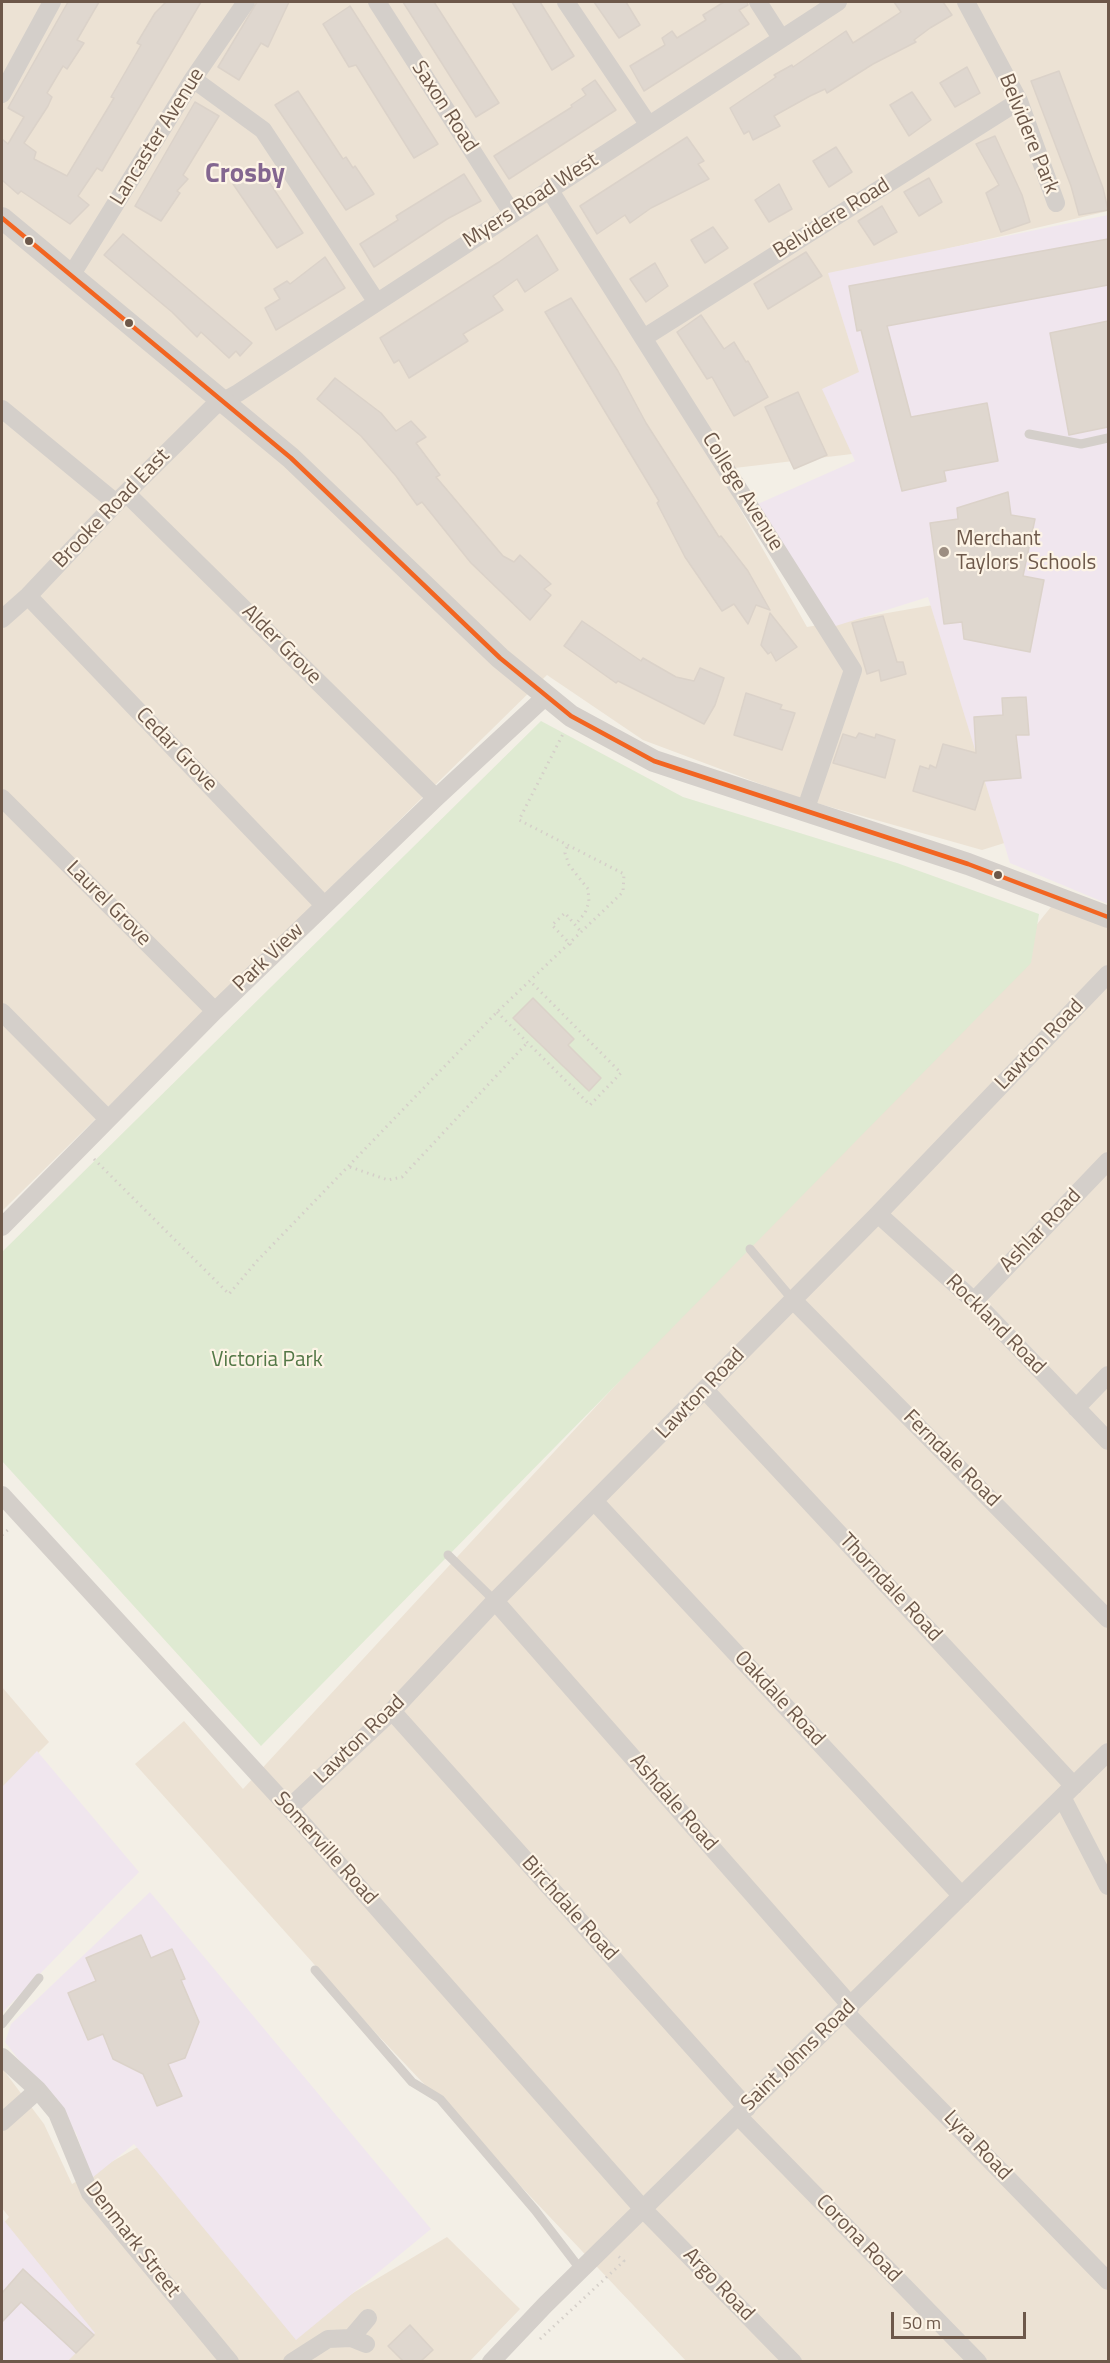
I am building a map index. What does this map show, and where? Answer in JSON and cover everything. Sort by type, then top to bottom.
[{"type":"street","points":[[2,94],[52,2]]},
{"type":"street","name":"Lancaster Avenue","points":[[72,274],[193,79],[246,2]]},
{"type":"street","name":"Saxon Road","points":[[377,2],[512,213]]},
{"type":"street","points":[[567,2],[648,124]]},
{"type":"street","points":[[758,2],[781,38]]},
{"type":"street","name":"Myers Road West","points":[[224,400],[838,2]]},
{"type":"street","name":"Belvidere Park","points":[[966,2],[1019,101],[1056,203]]},
{"type":"street","points":[[193,79],[263,130],[376,301]]},
{"type":"street","name":"Belvidere Road","points":[[645,337],[1019,101]]},
{"type":"street","name":"College Avenue","points":[[549,189],[645,337],[853,670],[805,811]]},
{"type":"street","points":[[2,218],[224,400],[291,458],[500,658],[571,716],[654,761],[969,864],[1108,917]]},
{"type":"street","name":"Brooke Road East","points":[[5,608],[28,596],[121,498],[213,407],[224,400]]},
{"type":"street","name":"Alder Grove","points":[[2,409],[121,498],[436,798]]},
{"type":"street","name":"Cedar Grove","points":[[28,596],[324,905]]},
{"type":"street","name":"Park View","points":[[2,1227],[215,1011],[436,798],[545,697]]},
{"type":"street","name":"Laurel Grove","points":[[2,798],[215,1011]]},
{"type":"street","name":"Lawton Road","points":[[290,1808],[392,1711],[495,1601],[878,1214],[1108,974]]},
{"type":"street","points":[[2,1012],[108,1119]]},
{"type":"street","name":"Ashlar Road","points":[[974,1300],[1108,1161]]},
{"type":"street","name":"Rockland Road","points":[[878,1214],[974,1300],[1108,1441]]},
{"type":"street","name":"Ferndale Road","points":[[793,1300],[1108,1619]]},
{"type":"street","points":[[1076,1408],[1108,1375]]},
{"type":"street","name":"Thorndale Road","points":[[705,1390],[1068,1791],[1108,1886]]},
{"type":"street","name":"Somerville Road","points":[[2,1495],[290,1808],[643,2209]]},
{"type":"street","name":"Oakdale Road","points":[[595,1502],[962,1896]]},
{"type":"street","name":"Ashdale Road","points":[[495,1601],[848,2009]]},
{"type":"street","name":"Birchdale Road","points":[[392,1711],[743,2112]]},
{"type":"street","name":"Saint Johns Road","points":[[491,2361],[1108,1752]]},
{"type":"street","name":"Lyra Road","points":[[848,2009],[1108,2281]]},
{"type":"street","name":"Denmark Street","points":[[2,2057],[38,2090],[57,2113],[90,2193],[230,2361]]},
{"type":"street","points":[[2,2122],[38,2090]]},
{"type":"street","name":"Corona Road","points":[[743,2112],[978,2361]]},
{"type":"street","name":"Argo Road","points":[[643,2209],[793,2361]]},
{"type":"street","points":[[292,2361],[328,2338],[358,2341],[368,2318]]},
{"type":"lane","points":[[1029,434],[1081,444],[1108,438]]},
{"type":"lane","points":[[750,1249],[793,1300]]},
{"type":"lane","points":[[448,1555],[495,1601]]},
{"type":"lane","points":[[315,1971],[412,2082],[440,2099],[535,2210],[581,2270]]},
{"type":"lane","points":[[2,2024],[39,1978]]},
{"type":"path","points":[[81,1146],[229,1294],[257,1261],[497,1012],[571,945],[623,892],[624,874],[567,847],[519,820],[571,716]]},
{"type":"path","points":[[567,847],[565,853],[569,865],[588,888],[590,902],[585,913],[575,925]]},
{"type":"path","points":[[571,945],[552,925],[566,913],[582,933]]},
{"type":"path","points":[[497,1012],[590,1105],[621,1073],[531,982]]},
{"type":"path","points":[[350,1167],[388,1180],[402,1177],[527,1043]]},
{"type":"path","points":[[537,2342],[620,2264]]},
{"type":"shaded area","points":[[2,2],[1108,2],[1108,211],[853,271],[894,449],[718,470],[807,627],[1065,582],[1014,840],[982,850],[795,797],[643,740],[547,675],[2,1211]]},
{"type":"shaded area","name":"Merchant Taylors' Schools","points":[[1108,215],[1108,904],[1010,863],[928,597],[826,629],[751,507],[855,461],[822,389],[859,372],[828,273]]},
{"type":"shaded area","points":[[1055,902],[1108,925],[1108,2361],[686,2361],[372,2029],[135,1764],[184,1721],[243,1789],[1008,960]]},
{"type":"shaded area","points":[[2,1687],[49,1742],[2,1789]]},
{"type":"shaded area","points":[[37,1751],[139,1872],[2,2013],[2,1787]]},
{"type":"shaded area","points":[[150,1892],[431,2229],[296,2340],[134,2144],[92,2178],[76,2133],[5,2042],[11,2024]]},
{"type":"shaded area","points":[[2,2068],[44,2124],[72,2184],[145,2143],[296,2327],[447,2237],[520,2309],[470,2361],[2,2362],[2,2225],[9,2217],[2,2208]]},
{"type":"shaded area","points":[[2,2218],[95,2333],[68,2361],[2,2361]]},
{"type":"green space","name":"Victoria Park","points":[[541,721],[683,797],[897,863],[1039,914],[1031,963],[261,1746],[2,1461],[2,1252]]},
{"type":"building","points":[[68,2],[99,2],[77,40],[84,43],[67,69],[63,66],[47,93],[52,97],[48,106],[24,143],[36,152],[34,159],[67,176],[114,98],[111,97],[141,45],[137,43],[155,13],[166,2],[201,2],[102,171],[97,168],[78,196],[89,205],[70,224],[21,191],[18,194],[2,180],[2,139],[8,144],[24,117],[8,108]]},
{"type":"building","points":[[257,2],[289,2],[268,47],[261,43],[239,80],[218,67]]},
{"type":"building","points":[[403,2],[434,2],[499,103],[476,117]]},
{"type":"building","points":[[512,2],[540,2],[574,56],[552,70]]},
{"type":"building","points":[[594,2],[626,2],[640,25],[619,38]]},
{"type":"building","points":[[724,2],[747,2],[748,5],[739,10],[749,24],[644,91],[630,66],[665,45],[662,38],[672,31],[677,38],[706,20],[703,15]]},
{"type":"building","points":[[894,2],[943,2],[952,15],[914,40],[916,42],[873,64],[827,93],[825,89],[774,116],[780,126],[753,140],[749,131],[744,134],[730,108],[776,77],[774,75],[792,65],[793,67],[846,31],[853,43],[889,20],[901,12]]},
{"type":"building","points":[[350,6],[438,144],[414,158],[356,65],[349,67],[323,24]]},
{"type":"building","points":[[967,67],[980,93],[955,107],[940,83]]},
{"type":"building","points":[[1059,71],[1103,188],[1108,210],[1079,215],[1071,186],[1031,81]]},
{"type":"building","points":[[595,80],[616,110],[509,179],[494,156],[572,107],[571,105],[586,95],[582,89]]},
{"type":"building","points":[[298,91],[343,159],[346,157],[353,168],[355,166],[374,194],[346,210],[275,105]]},
{"type":"building","points":[[912,92],[931,120],[909,136],[890,105]]},
{"type":"building","points":[[195,102],[219,116],[183,175],[188,179],[177,191],[180,193],[161,221],[135,206]]},
{"type":"building","points":[[995,136],[1022,195],[1030,222],[1001,232],[986,193],[999,185],[976,144]]},
{"type":"building","points":[[687,137],[704,161],[698,164],[709,179],[651,208],[630,223],[625,215],[597,234],[580,206]]},
{"type":"building","points":[[836,147],[852,172],[829,187],[813,161]]},
{"type":"building","points":[[259,167],[303,233],[277,248],[233,184]]},
{"type":"building","points":[[464,174],[481,201],[447,219],[374,267],[360,244],[398,220],[396,216]]},
{"type":"building","points":[[929,178],[942,202],[919,216],[904,192]]},
{"type":"building","points":[[779,184],[792,209],[769,222],[755,200]]},
{"type":"building","points":[[882,206],[897,232],[874,245],[858,221]]},
{"type":"building","points":[[713,227],[728,248],[705,263],[691,240]]},
{"type":"building","points":[[123,234],[252,343],[240,356],[236,351],[229,358],[201,332],[197,337],[172,312],[104,255]]},
{"type":"building","points":[[537,235],[558,270],[525,292],[517,279],[493,296],[503,310],[463,334],[468,341],[409,378],[399,360],[394,363],[380,338]]},
{"type":"building","points":[[1108,239],[1108,285],[887,326],[911,417],[987,403],[998,461],[944,471],[946,481],[902,491],[861,330],[857,331],[849,286]]},
{"type":"building","points":[[806,252],[822,276],[768,309],[754,284]]},
{"type":"building","points":[[325,257],[345,288],[276,330],[265,308],[280,299],[274,289],[287,281],[290,284]]},
{"type":"building","points":[[655,263],[668,286],[646,302],[630,279]]},
{"type":"building","points":[[571,298],[618,371],[646,423],[719,537],[721,536],[748,571],[770,610],[756,605],[748,624],[734,604],[722,611],[685,557],[657,503],[659,501],[545,312]]},
{"type":"building","points":[[701,315],[724,349],[734,342],[746,362],[748,361],[768,397],[734,416],[712,377],[707,379],[677,332]]},
{"type":"building","points":[[1108,321],[1108,427],[1069,435],[1050,333]]},
{"type":"building","points":[[335,378],[381,413],[396,431],[411,421],[426,437],[416,443],[440,475],[436,477],[503,556],[514,562],[520,555],[551,584],[544,589],[551,595],[530,620],[471,563],[422,502],[417,505],[396,476],[361,436],[317,399]]},
{"type":"building","points":[[798,392],[827,455],[794,469],[765,407]]},
{"type":"building","points":[[1008,492],[1011,515],[1035,519],[1023,576],[1044,580],[1030,652],[964,639],[962,622],[944,624],[930,523],[958,519],[957,508]]},
{"type":"building","points":[[770,613],[797,647],[776,661],[771,652],[768,654],[761,645]]},
{"type":"building","points":[[883,616],[897,662],[903,662],[906,674],[881,681],[879,670],[867,674],[852,623]]},
{"type":"building","points":[[582,621],[641,661],[643,658],[676,677],[694,681],[700,668],[724,678],[715,705],[704,724],[618,681],[616,683],[564,646]]},
{"type":"building","points":[[746,693],[782,705],[780,709],[795,713],[782,750],[734,735]]},
{"type":"building","points":[[1026,697],[1029,735],[1016,735],[1021,778],[984,781],[975,810],[913,791],[920,766],[929,769],[930,765],[936,768],[943,744],[976,753],[974,717],[1003,715],[1002,698]]},
{"type":"building","points":[[859,733],[875,738],[876,734],[895,740],[885,778],[833,763],[843,734],[856,738]]},
{"type":"building","points":[[533,998],[574,1039],[568,1045],[601,1078],[589,1091],[513,1018]]},
{"type":"building","points":[[141,1935],[151,1958],[172,1949],[185,1979],[181,1980],[199,2022],[185,2058],[168,2064],[182,2096],[157,2106],[143,2074],[113,2059],[103,2034],[88,2040],[68,1993],[96,1981],[86,1958]]},
{"type":"building","points":[[23,2269],[94,2335],[76,2353],[21,2302],[2,2322],[2,2293]]},
{"type":"building","points":[[410,2325],[433,2350],[421,2361],[403,2361],[388,2346]]},
{"type":"transit line","points":[[2,218],[291,458],[500,658],[571,716],[654,761],[968,864],[1108,917]]},
{"type":"place","name":"Merchant Taylors' Schools","points":[[944,552]]},
{"type":"district","name":"Crosby","points":[[245,175]]}]
